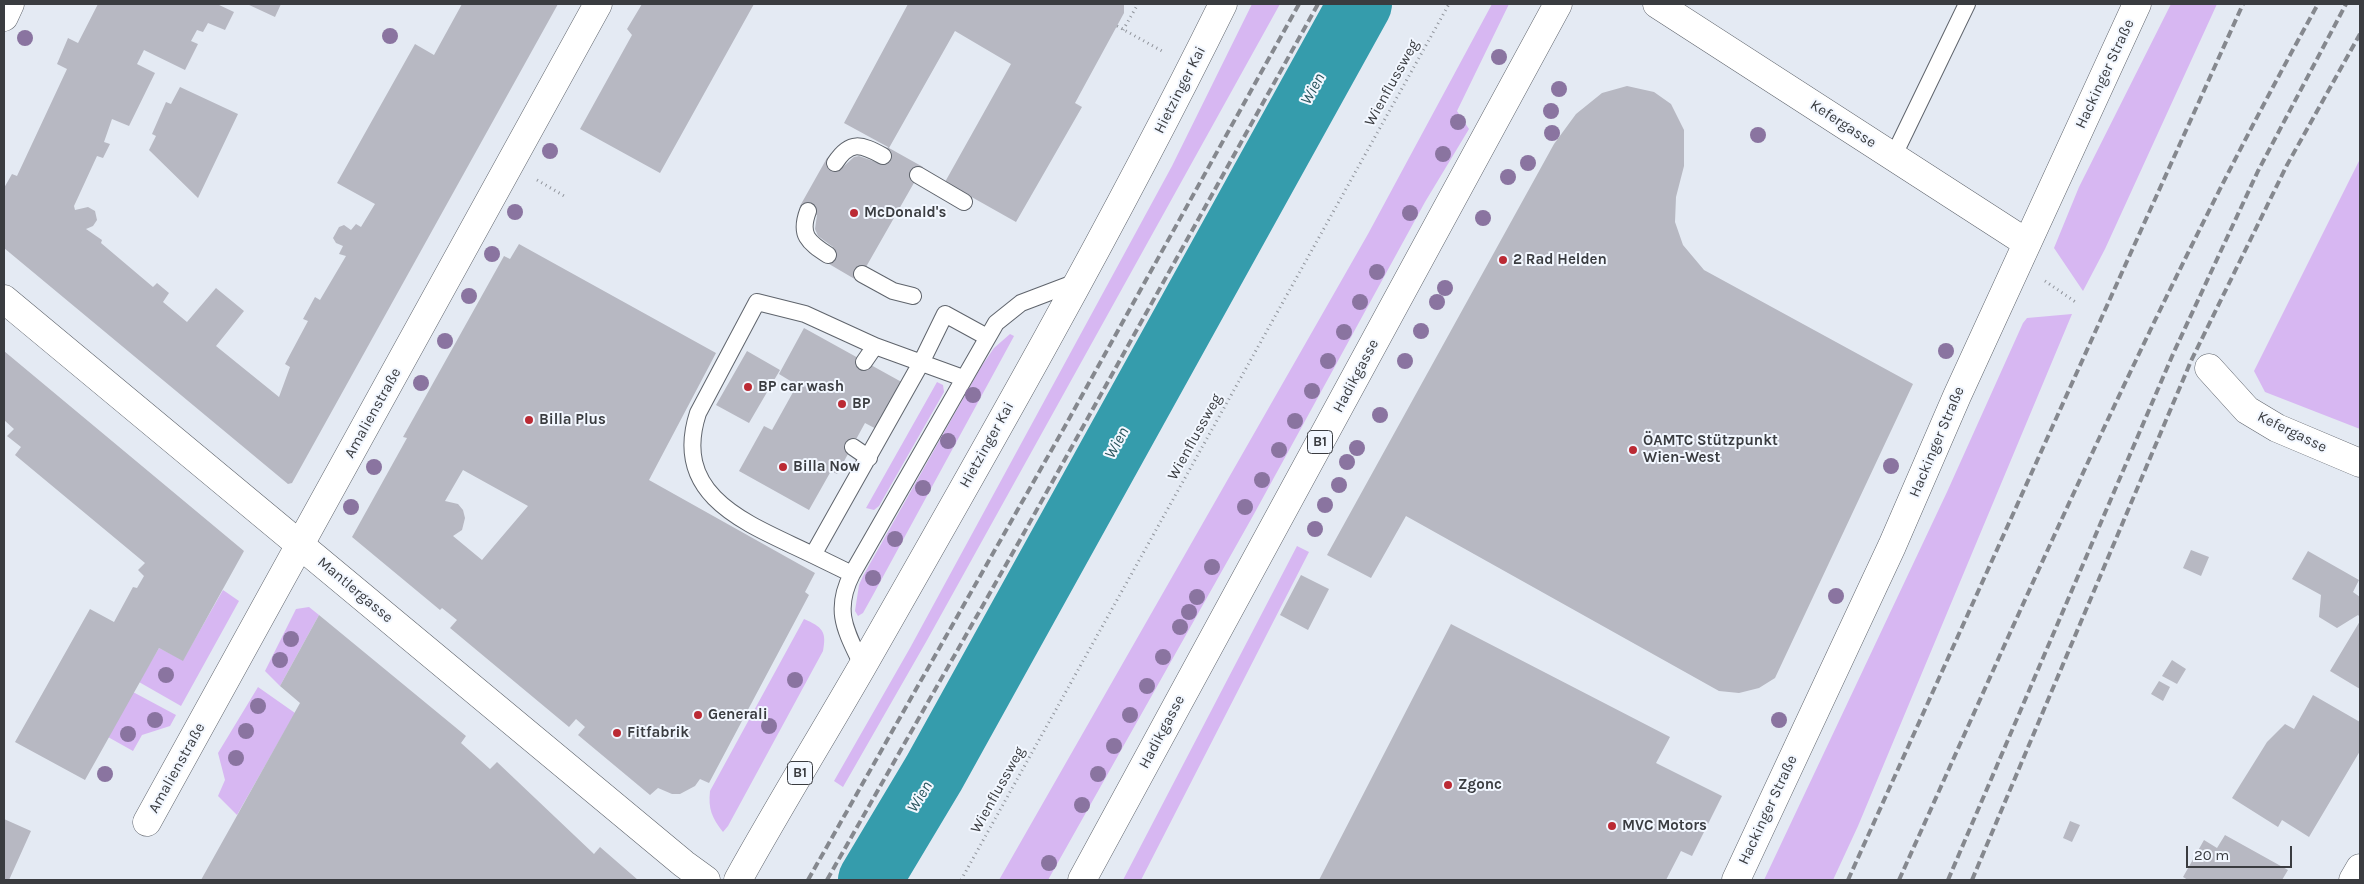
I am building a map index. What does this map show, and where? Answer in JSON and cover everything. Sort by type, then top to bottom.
[{"type":"street","points":[[4,17],[10,4]]},
{"type":"street","name":"Amalienstraße","points":[[147,822],[598,4]]},
{"type":"street","name":"Hietzinger Kai","points":[[738,880],[1079,281],[1170,112],[1223,4]]},
{"type":"street","name":"Hadikgasse","points":[[1082,880],[1558,4]]},
{"type":"street","name":"Kefergasse","points":[[1656,4],[1893,157],[2022,254]]},
{"type":"street","name":"Hackinger Straße","points":[[1736,880],[1892,546],[1957,396],[2137,4]]},
{"type":"street","name":"Mantlergasse","points":[[4,299],[684,864],[706,880]]},
{"type":"street","name":"Kefergasse","points":[[2209,368],[2247,410],[2277,428],[2360,464]]},
{"type":"street","points":[[2353,880],[2360,868]]},
{"type":"lane","points":[[1893,157],[1967,4]]},
{"type":"lane","points":[[835,163],[845,150],[850,147],[865,147],[883,156]]},
{"type":"lane","points":[[918,175],[964,202]]},
{"type":"lane","points":[[808,211],[804,229],[806,236],[811,243],[828,255]]},
{"type":"lane","points":[[862,274],[893,291],[913,296]]},
{"type":"lane","points":[[862,665],[846,631],[842,616],[842,598],[852,574],[996,323],[1021,303],[1079,281]]},
{"type":"lane","points":[[852,574],[744,520],[718,503],[701,483],[696,470],[693,455],[694,426],[698,413],[757,302],[805,314],[875,346],[963,378]]},
{"type":"lane","points":[[813,555],[869,458],[921,363],[945,314],[987,337]]},
{"type":"lane","points":[[864,362],[875,346]]},
{"type":"lane","points":[[853,446],[869,458]]},
{"type":"path","points":[[1123,30],[1138,4]]},
{"type":"path","name":"Wienflussweg","points":[[960,880],[1449,4]]},
{"type":"path","points":[[1117,26],[1162,51]]},
{"type":"path","points":[[2022,254],[2078,303]]},
{"type":"shaded area","points":[[1252,4],[1280,4],[926,642],[843,787],[834,781],[910,648],[1172,166]]},
{"type":"shaded area","points":[[1492,4],[1509,4],[1457,111],[1469,129],[1425,202],[1254,514],[1048,880],[999,880],[1368,234]]},
{"type":"shaded area","points":[[2171,4],[2217,4],[2105,249],[2083,291],[2054,248],[2079,187]]},
{"type":"shaded area","points":[[2360,159],[2360,429],[2265,392],[2254,371]]},
{"type":"shaded area","points":[[2072,314],[1858,826],[1833,880],[1764,880],[1947,492],[2023,323],[2027,318]]},
{"type":"shaded area","points":[[1010,334],[1014,336],[1013,338],[863,613],[858,616],[855,611],[859,585],[863,576],[981,367],[994,348]]},
{"type":"shaded area","points":[[937,382],[943,385],[944,392],[879,506],[874,510],[866,508]]},
{"type":"shaded area","points":[[1297,546],[1309,552],[1141,880],[1123,880]]},
{"type":"shaded area","points":[[223,590],[239,601],[181,706],[139,682],[159,648],[183,660]]},
{"type":"shaded area","points":[[309,607],[319,615],[280,686],[265,671],[296,609]]},
{"type":"shaded area","points":[[804,619],[819,627],[822,631],[824,639],[823,651],[723,832],[712,813],[710,791]]},
{"type":"shaded area","points":[[258,687],[295,713],[237,815],[218,796],[225,780],[218,753]]},
{"type":"shaded area","points":[[133,692],[176,715],[170,726],[142,735],[133,751],[108,737]]},
{"type":"building","points":[[98,4],[217,4],[234,12],[225,30],[208,23],[203,32],[197,30],[191,41],[198,44],[185,70],[144,50],[137,64],[155,73],[129,126],[112,119],[104,142],[110,144],[103,158],[97,156],[74,206],[75,210],[88,207],[95,211],[97,220],[93,226],[86,229],[102,240],[101,243],[153,287],[157,283],[169,293],[163,302],[187,322],[216,288],[244,311],[216,346],[279,397],[290,367],[285,364],[308,321],[303,319],[315,297],[320,300],[346,256],[339,254],[343,246],[336,243],[333,238],[339,227],[344,225],[351,230],[356,224],[361,227],[375,204],[337,183],[415,44],[434,55],[462,4],[558,4],[292,483],[288,484],[4,248],[4,188],[12,174],[17,176],[67,69],[57,64],[68,38],[78,43]]},
{"type":"building","points":[[247,4],[281,4],[275,17]]},
{"type":"building","points":[[642,4],[754,4],[660,173],[580,129],[632,35],[627,29]]},
{"type":"building","points":[[908,4],[1124,4],[1124,13],[1075,103],[1082,107],[1016,222],[945,182],[1011,64],[955,31],[889,148],[923,167],[858,281],[824,261],[833,247],[818,236],[815,229],[817,215],[800,206],[827,158],[843,167],[854,157],[859,156],[879,163],[888,147],[844,123]]},
{"type":"building","name":"ÖAMTC Stützpunkt Wien-West","points":[[1627,86],[1654,92],[1671,104],[1684,130],[1684,166],[1676,197],[1675,222],[1683,245],[1704,270],[1913,384],[1775,678],[1759,688],[1739,693],[1719,691],[1406,516],[1371,578],[1327,555],[1554,144],[1576,114],[1602,93]]},
{"type":"building","points":[[180,87],[238,114],[198,198],[149,150],[156,136],[152,134],[166,102],[171,104]]},
{"type":"building","points":[[519,244],[716,353],[649,480],[815,573],[805,592],[809,595],[709,783],[700,779],[695,786],[680,794],[672,794],[658,788],[650,795],[578,735],[585,727],[576,719],[569,727],[450,628],[457,620],[442,608],[440,610],[352,537],[407,438],[403,437],[504,256],[510,259]],"holes":[[[463,470],[528,506],[482,560],[453,536],[462,530],[465,518],[463,510],[458,504],[445,501]]]},
{"type":"building","name":"BP","points":[[804,328],[907,385],[882,432],[865,423],[837,474],[831,471],[809,510],[739,471],[764,426],[772,430],[797,385],[779,374]]},
{"type":"building","points":[[4,351],[244,551],[183,661],[159,648],[85,780],[15,742],[90,609],[114,622],[133,587],[137,588],[144,576],[138,570],[145,563],[15,455],[21,447],[7,436],[14,429],[4,420]]},
{"type":"building","name":"BP car wash","points":[[747,351],[780,370],[749,423],[716,405]]},
{"type":"building","points":[[2191,550],[2209,557],[2201,576],[2183,568]]},
{"type":"building","points":[[2308,551],[2359,580],[2353,592],[2360,597],[2360,617],[2358,615],[2337,628],[2319,617],[2321,595],[2292,579]]},
{"type":"building","points":[[1301,575],[1329,589],[1308,630],[1280,615]]},
{"type":"building","points":[[319,615],[466,736],[461,743],[490,769],[497,762],[594,854],[600,847],[638,880],[201,880],[300,703],[280,686]]},
{"type":"building","points":[[2360,621],[2360,689],[2330,671]]},
{"type":"building","points":[[1451,624],[1670,737],[1656,763],[1722,796],[1692,856],[1681,851],[1666,880],[1319,880]]},
{"type":"building","points":[[2172,660],[2186,669],[2177,684],[2162,676]]},
{"type":"building","points":[[2159,681],[2170,687],[2163,701],[2151,694]]},
{"type":"building","points":[[2313,695],[2360,722],[2360,751],[2309,837],[2282,820],[2278,827],[2232,798],[2267,742],[2285,724],[2294,729]]},
{"type":"building","points":[[4,819],[31,831],[9,880],[4,880]]},
{"type":"building","points":[[2070,821],[2080,825],[2072,842],[2063,838]]},
{"type":"building","points":[[2225,835],[2288,870],[2282,880],[2188,880],[2183,877],[2204,840],[2217,848]]},
{"type":"waterway","name":"Wien","points":[[870,880],[934,773],[1360,4]]},
{"type":"railway","points":[[808,880],[1064,428],[1299,4]]},
{"type":"railway","points":[[827,880],[1020,540],[1318,4]]},
{"type":"railway","points":[[1848,880],[2243,4]]},
{"type":"railway","points":[[1899,880],[2099,438],[2205,219],[2260,111],[2318,4]]},
{"type":"railway","points":[[1948,880],[2173,354],[2258,171],[2346,4]]},
{"type":"railway","points":[[1972,880],[2191,361],[2287,165],[2360,34]]},
{"type":"place","name":"McDonald's","points":[[854,213]]},
{"type":"place","name":"2 Rad Helden","points":[[1503,260]]},
{"type":"place","name":"BP car wash","points":[[748,387]]},
{"type":"place","name":"BP","points":[[842,404]]},
{"type":"place","name":"Billa Plus","points":[[529,420]]},
{"type":"place","name":"ÖAMTC Stützpunkt Wien-West","points":[[1633,450]]},
{"type":"place","name":"Billa Now","points":[[783,467]]},
{"type":"place","name":"Generali","points":[[698,715]]},
{"type":"place","name":"Fitfabrik","points":[[617,733]]},
{"type":"place","name":"Zgonc","points":[[1448,785]]},
{"type":"place","name":"MVC Motors","points":[[1612,826]]}]
